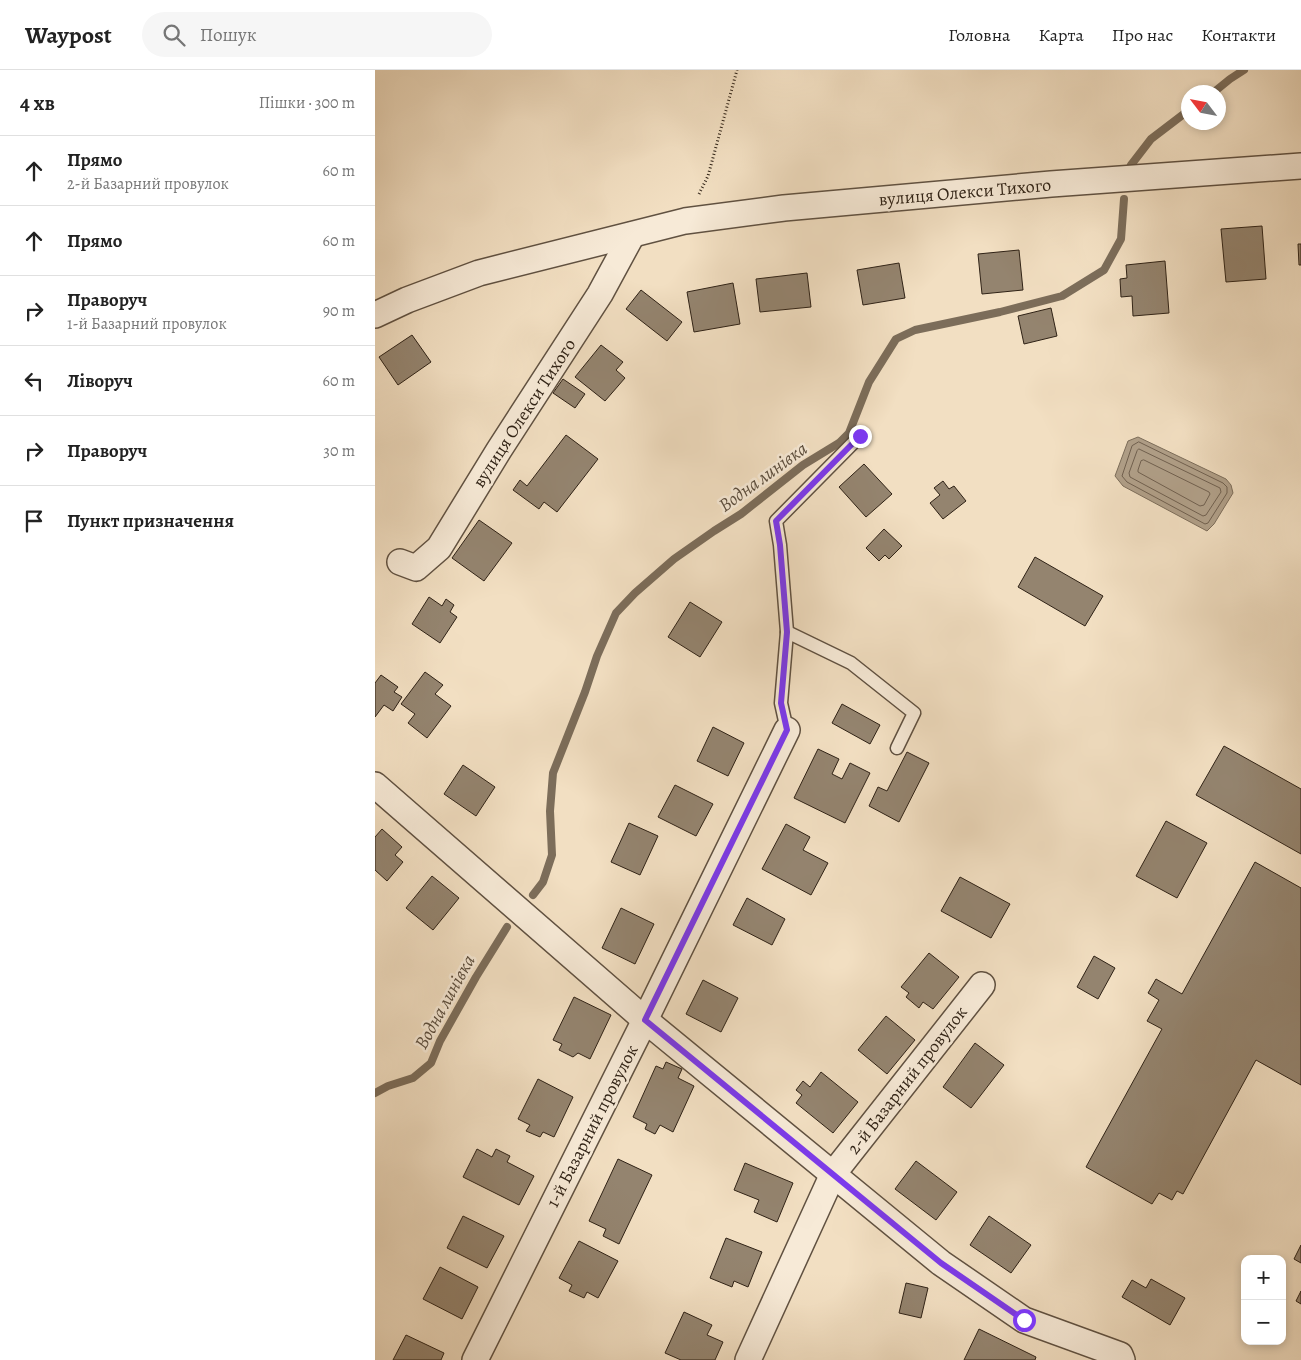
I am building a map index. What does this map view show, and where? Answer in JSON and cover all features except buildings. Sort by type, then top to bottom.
[{"type":"street","name":"вулиця Олекси Тихого","points":[[375,315],[407,300],[479,273],[685,221],[784,208],[1031,186],[1301,166]]},
{"type":"street","name":"вулиця Олекси Тихого","points":[[400,562],[416,568],[439,548],[499,450],[600,294],[632,235]]},
{"type":"street","name":"1-й Базарний провулок","points":[[475,1360],[787,730]]},
{"type":"street","points":[[375,785],[645,1020],[941,1263],[1024,1320],[1121,1358]]},
{"type":"street","name":"2-й Базарний провулок","points":[[748,1360],[833,1174],[982,985]]},
{"type":"lane","points":[[787,730],[781,703],[787,632],[780,545],[776,521],[860,436]]},
{"type":"lane","points":[[787,632],[851,663],[914,713],[897,748]]},
{"type":"path","points":[[685,221],[708,176],[737,70]]},
{"type":"water","points":[[1138,437],[1226,479],[1231,485],[1233,493],[1214,524],[1207,531],[1123,486],[1115,476],[1128,441]]},
{"type":"waterway","name":"Водна линівка","points":[[1223,85],[1244,70]]},
{"type":"waterway","name":"Водна линівка","points":[[1131,165],[1151,139],[1181,116]]},
{"type":"waterway","name":"Водна линівка","points":[[533,895],[543,882],[552,855],[550,811],[553,773],[597,656],[616,613],[635,593],[674,559],[741,514],[803,465],[839,443],[849,433],[869,382],[896,339],[915,330],[1000,312],[1062,296],[1104,270],[1121,239],[1124,199]]},
{"type":"waterway","name":"Водна линівка","points":[[375,1093],[388,1086],[413,1078],[431,1063],[440,1041],[507,927]]},
{"type":"route","points":[[860,436],[776,521],[780,545],[787,632],[781,703],[787,730],[645,1020],[941,1263],[1024,1320]]}]
